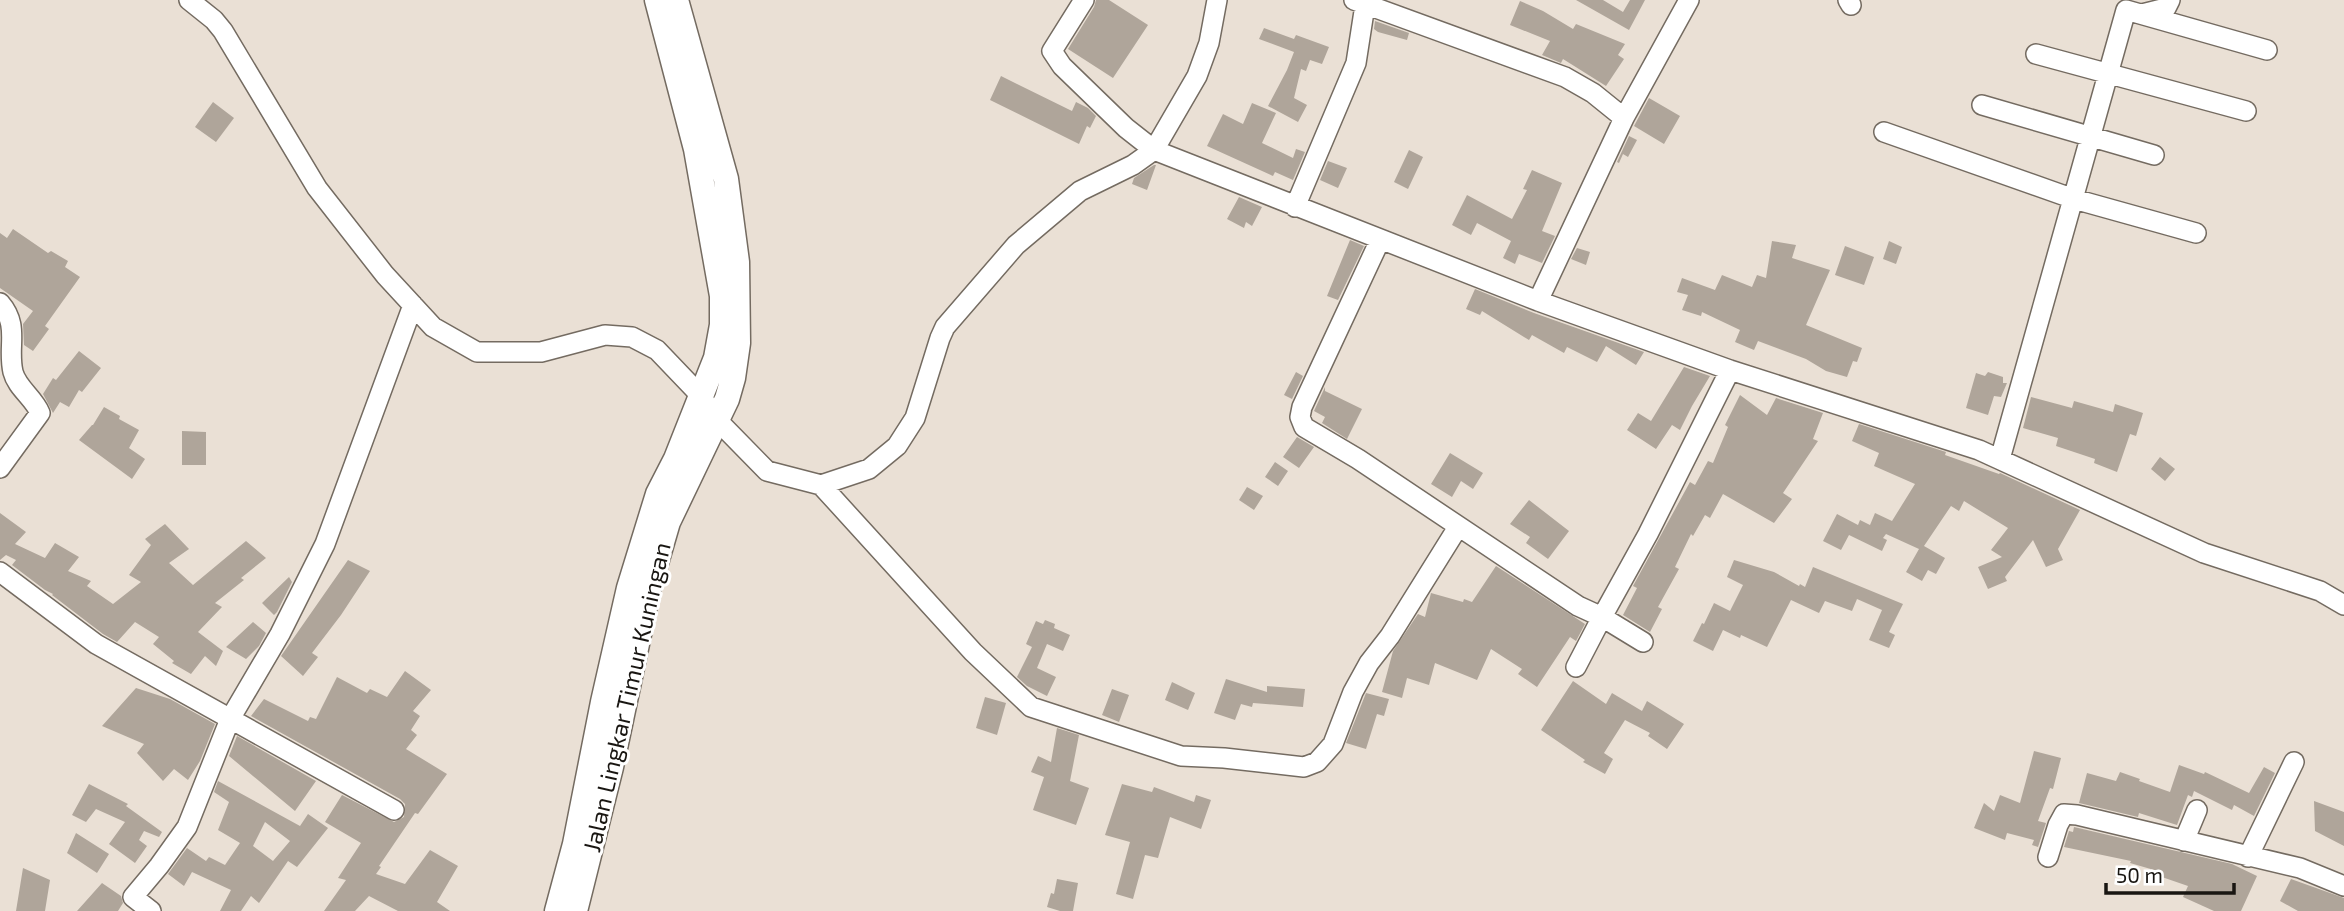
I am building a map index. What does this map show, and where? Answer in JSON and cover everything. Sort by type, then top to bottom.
[{"type":"main road","name":"Jalan Lingkar Timur Kuningan","points":[[557,911],[575,844],[629,587],[658,494],[676,459],[716,358],[722,325],[722,296],[696,149],[657,0]]},
{"type":"main road","name":"Jalan Lingkar Timur Kuningan","points":[[575,911],[611,767],[656,561],[668,522],[727,399],[738,343],[737,262],[726,179],[676,0]]},
{"type":"street","points":[[189,0],[223,31],[317,188],[385,275],[433,327],[477,352],[541,352],[605,335],[632,337],[657,350],[701,396],[717,420],[767,471],[821,485],[869,469],[897,446],[915,418],[945,327],[1016,245],[1080,191],[1133,165],[1154,149],[1197,76],[1209,43],[1217,0]]},
{"type":"street","points":[[1084,0],[1052,51],[1062,66],[1126,128],[1154,149],[1538,301],[1730,370],[1979,450],[2204,553],[2320,590],[2344,605]]},
{"type":"street","points":[[1538,301],[1624,118],[1689,0]]},
{"type":"street","points":[[2141,14],[2166,8],[2170,0]]},
{"type":"street","points":[[1295,207],[1356,63],[1359,2],[1565,77],[1593,93],[1624,118]]},
{"type":"street","points":[[2000,459],[2126,10],[2267,50]]},
{"type":"street","points":[[2036,54],[2246,111]]},
{"type":"street","points":[[1982,105],[2154,155]]},
{"type":"street","points":[[1884,132],[2074,199],[2196,233]]},
{"type":"street","points":[[1380,240],[1302,407],[1300,417],[1304,428],[1358,459],[1578,606],[1643,642]]},
{"type":"street","points":[[0,303],[9,315],[12,325],[14,374],[40,414],[0,468]]},
{"type":"street","points":[[151,911],[129,904],[187,827],[230,719],[280,634],[325,544],[413,305]]},
{"type":"street","points":[[1576,667],[1648,534],[1730,370]]},
{"type":"street","points":[[821,485],[972,652],[1031,707],[1181,756],[1304,767],[1317,762],[1333,744],[1353,692],[1369,663],[1386,642],[1458,527]]},
{"type":"street","points":[[0,572],[96,644],[394,810]]},
{"type":"street","points":[[2248,857],[2294,762]]},
{"type":"street","points":[[2184,841],[2197,810]]},
{"type":"street","points":[[2048,857],[2064,814],[2300,868],[2344,886]]},
{"type":"building","points":[[1096,0],[1109,0],[1148,25],[1113,78],[1068,49]]},
{"type":"building","points":[[1576,0],[1603,0],[1623,12],[1630,0],[1645,0],[1629,30]]},
{"type":"building","points":[[1520,1],[1573,29],[1576,24],[1625,44],[1618,55],[1624,59],[1606,86],[1563,59],[1561,63],[1542,55],[1550,41],[1510,25]]},
{"type":"building","points":[[1375,21],[1409,33],[1407,40],[1378,32],[1374,29]]},
{"type":"building","points":[[1264,28],[1294,39],[1296,35],[1329,47],[1322,64],[1310,60],[1306,71],[1301,69],[1294,98],[1307,105],[1298,122],[1268,106],[1294,52],[1259,39]]},
{"type":"building","points":[[1001,76],[1072,111],[1076,102],[1088,108],[1096,116],[1090,128],[1087,126],[1079,144],[990,100]]},
{"type":"building","points":[[1649,98],[1680,116],[1664,144],[1634,126]]},
{"type":"building","points":[[213,102],[234,118],[216,142],[195,127]]},
{"type":"building","points":[[1252,103],[1276,113],[1262,143],[1293,158],[1296,149],[1305,152],[1293,180],[1275,172],[1273,176],[1207,146],[1223,114],[1243,124]]},
{"type":"building","points":[[1629,136],[1637,140],[1628,157],[1623,154],[1619,163],[1617,162]]},
{"type":"building","points":[[1409,150],[1423,157],[1408,189],[1394,182]]},
{"type":"building","points":[[1328,161],[1347,168],[1338,188],[1320,180]]},
{"type":"building","points":[[1154,165],[1147,190],[1132,184],[1134,178]]},
{"type":"building","points":[[1532,170],[1562,183],[1542,231],[1555,236],[1542,263],[1519,254],[1515,264],[1503,258],[1511,241],[1477,223],[1471,235],[1452,225],[1467,195],[1512,219],[1527,190],[1523,189]]},
{"type":"building","points":[[1239,197],[1262,207],[1252,226],[1246,222],[1244,228],[1227,219]]},
{"type":"building","points":[[13,229],[48,253],[51,251],[68,261],[65,267],[80,277],[45,326],[49,329],[33,351],[24,345],[23,324],[33,311],[0,288],[0,233],[7,238]]},
{"type":"building","points":[[1350,240],[1364,246],[1338,300],[1327,296]]},
{"type":"building","points":[[1772,241],[1796,245],[1792,258],[1830,270],[1806,325],[1862,348],[1847,377],[1826,371],[1806,359],[1758,341],[1754,350],[1735,342],[1740,330],[1702,312],[1701,316],[1682,310],[1688,295],[1677,292],[1682,278],[1715,290],[1722,275],[1752,287],[1757,275],[1766,278]]},
{"type":"building","points":[[1889,241],[1902,247],[1896,264],[1883,259]]},
{"type":"building","points":[[1845,246],[1874,257],[1864,285],[1835,275]]},
{"type":"building","points":[[1577,248],[1590,252],[1586,265],[1571,259]]},
{"type":"building","points":[[1475,289],[1644,352],[1636,365],[1606,346],[1597,362],[1567,347],[1564,353],[1532,335],[1529,340],[1482,311],[1480,315],[1466,309]]},
{"type":"building","points":[[79,351],[101,368],[82,392],[79,390],[69,407],[60,402],[53,413],[43,394],[53,378],[56,380]]},
{"type":"building","points":[[1684,367],[1710,376],[1680,430],[1672,425],[1656,449],[1627,430],[1638,413],[1651,421]]},
{"type":"building","points":[[1296,372],[1303,376],[1292,399],[1284,395]]},
{"type":"building","points":[[1988,372],[2003,377],[2003,383],[2007,383],[2001,397],[1994,396],[1988,415],[1966,408],[1976,373],[1985,376]]},
{"type":"building","points":[[1325,387],[1325,391],[1362,409],[1347,439],[1322,423],[1325,417],[1314,411]]},
{"type":"building","points":[[1740,395],[1767,415],[1776,398],[1823,413],[1813,439],[1818,441],[1783,493],[1792,499],[1774,523],[1723,494],[1710,518],[1705,515],[1693,536],[1691,534],[1675,567],[1679,569],[1658,607],[1662,609],[1650,632],[1623,615],[1637,588],[1633,586],[1690,482],[1695,485],[1708,461],[1713,463],[1728,427],[1725,425]]},
{"type":"building","points":[[2031,397],[2072,408],[2074,401],[2113,412],[2115,404],[2143,413],[2136,436],[2130,434],[2117,472],[2094,463],[2095,459],[2056,446],[2058,438],[2023,428]]},
{"type":"building","points":[[104,407],[139,430],[129,448],[145,459],[132,479],[79,440],[93,425]]},
{"type":"building","points":[[1859,424],[1946,452],[1945,455],[2000,473],[2080,510],[2058,549],[2063,560],[2046,567],[2033,540],[2005,577],[2007,581],[1988,589],[1978,567],[2002,557],[1991,550],[2008,528],[1964,501],[1959,511],[1951,506],[1924,546],[1945,558],[1936,574],[1928,570],[1922,581],[1906,572],[1919,549],[1886,534],[1883,538],[1887,540],[1882,551],[1849,535],[1841,550],[1823,541],[1837,514],[1858,525],[1860,520],[1870,525],[1875,513],[1892,521],[1915,484],[1874,466],[1879,453],[1852,441]]},
{"type":"building","points":[[182,431],[206,432],[206,465],[182,465]]},
{"type":"building","points":[[1297,437],[1314,447],[1299,468],[1283,457]]},
{"type":"building","points":[[1450,453],[1483,473],[1473,489],[1461,481],[1452,497],[1431,484]]},
{"type":"building","points":[[2160,457],[2175,469],[2165,481],[2151,469]]},
{"type":"building","points":[[1275,462],[1288,471],[1278,486],[1265,477]]},
{"type":"building","points":[[1247,487],[1263,496],[1254,510],[1239,500]]},
{"type":"building","points":[[1529,500],[1569,531],[1548,559],[1526,543],[1530,537],[1510,524]]},
{"type":"building","points":[[0,513],[26,532],[15,544],[45,558],[55,543],[79,557],[68,571],[91,581],[87,586],[113,604],[141,582],[129,575],[151,545],[145,539],[165,524],[189,549],[169,563],[193,585],[246,541],[266,558],[215,603],[222,607],[198,632],[223,651],[216,666],[205,656],[191,674],[172,663],[174,661],[153,644],[159,637],[135,622],[117,642],[12,565],[16,560],[6,555],[0,560]]},
{"type":"building","points":[[348,560],[370,571],[312,653],[318,657],[303,676],[281,656]]},
{"type":"building","points":[[1734,560],[1774,572],[1805,587],[1813,567],[1903,604],[1889,632],[1895,635],[1889,648],[1869,640],[1882,610],[1857,599],[1852,611],[1825,601],[1819,613],[1791,600],[1767,647],[1723,630],[1713,651],[1693,641],[1714,603],[1730,611],[1743,585],[1727,577]]},
{"type":"building","points":[[1496,566],[1585,624],[1576,641],[1570,637],[1537,687],[1518,674],[1522,669],[1491,649],[1477,680],[1435,663],[1429,685],[1407,678],[1402,698],[1382,692],[1393,651],[1418,614],[1425,617],[1431,593],[1472,602]]},
{"type":"building","points":[[289,577],[292,582],[274,615],[262,603]]},
{"type":"building","points":[[1045,620],[1055,624],[1054,628],[1070,635],[1063,651],[1047,644],[1037,668],[1056,677],[1047,696],[1027,686],[1017,677],[1032,647],[1026,644],[1036,621],[1043,624]]},
{"type":"building","points":[[253,622],[266,633],[259,646],[246,659],[226,647]]},
{"type":"building","points":[[405,671],[431,690],[413,711],[420,716],[411,730],[417,735],[406,749],[447,774],[418,814],[415,813],[376,874],[405,884],[430,850],[458,866],[437,902],[450,911],[398,911],[369,896],[355,911],[324,911],[346,880],[338,878],[361,843],[325,822],[342,795],[394,822],[404,817],[405,804],[251,716],[264,699],[308,721],[310,717],[316,719],[337,677],[367,693],[370,689],[387,697]]},
{"type":"building","points":[[1226,679],[1267,692],[1267,686],[1305,689],[1303,707],[1253,703],[1252,707],[1241,704],[1235,720],[1214,713]]},
{"type":"building","points":[[1573,681],[1606,704],[1612,693],[1642,711],[1647,701],[1684,724],[1667,749],[1648,736],[1650,733],[1625,720],[1604,753],[1613,759],[1605,774],[1583,762],[1585,760],[1541,730]]},
{"type":"building","points":[[1172,682],[1195,693],[1188,710],[1165,700]]},
{"type":"building","points":[[136,688],[170,699],[215,724],[200,761],[188,780],[174,769],[163,781],[137,753],[144,744],[102,726]]},
{"type":"building","points":[[1112,689],[1129,695],[1119,722],[1102,715]]},
{"type":"building","points":[[1366,693],[1389,699],[1384,716],[1377,714],[1366,749],[1346,743]]},
{"type":"building","points":[[985,697],[1006,703],[997,735],[976,728]]},
{"type":"building","points":[[1057,728],[1079,735],[1070,781],[1089,788],[1076,825],[1033,810],[1044,777],[1031,772],[1038,756],[1051,762]]},
{"type":"building","points":[[237,736],[316,781],[295,811],[229,756]]},
{"type":"building","points":[[2034,751],[2061,758],[2053,789],[2050,788],[2038,821],[2046,823],[2038,847],[2032,845],[2034,840],[2007,833],[2005,840],[1974,828],[1984,803],[1994,811],[2000,795],[2020,803]]},
{"type":"building","points":[[2179,765],[2204,774],[2205,772],[2249,793],[2264,767],[2275,773],[2254,816],[2234,805],[2232,810],[2194,791],[2192,797],[2188,795],[2177,825],[2139,813],[2138,817],[2079,803],[2087,773],[2116,781],[2120,772],[2170,792]]},
{"type":"building","points":[[218,781],[300,826],[308,814],[328,828],[297,867],[288,861],[259,903],[251,896],[241,911],[220,911],[231,890],[192,872],[184,886],[168,874],[187,848],[206,861],[209,857],[225,865],[240,843],[218,830],[229,802],[214,792]],"holes":[[[265,822],[290,841],[273,861],[253,846]]]},
{"type":"building","points":[[89,784],[128,804],[126,806],[162,832],[159,837],[144,831],[139,840],[147,846],[135,863],[109,844],[125,822],[96,809],[86,822],[72,815]]},
{"type":"building","points":[[1122,784],[1152,792],[1154,787],[1194,802],[1196,795],[1211,800],[1201,829],[1170,817],[1158,858],[1145,855],[1133,899],[1116,894],[1130,842],[1105,835]]},
{"type":"building","points":[[2314,801],[2344,812],[2344,846],[2315,831]]},
{"type":"building","points":[[2074,827],[2232,864],[2257,876],[2241,911],[2214,911],[2183,897],[2188,886],[2159,876],[2161,872],[2130,863],[2131,861],[2064,847],[2069,831],[2073,832]]},
{"type":"building","points":[[76,833],[109,854],[97,873],[67,853]]},
{"type":"building","points":[[23,868],[50,880],[45,911],[16,911]]},
{"type":"building","points":[[1057,879],[1078,883],[1073,911],[1047,907],[1051,893],[1054,894]]},
{"type":"building","points":[[2291,879],[2344,898],[2344,911],[2298,911],[2280,901]]},
{"type":"building","points":[[102,883],[121,896],[123,903],[118,911],[77,911]]}]
